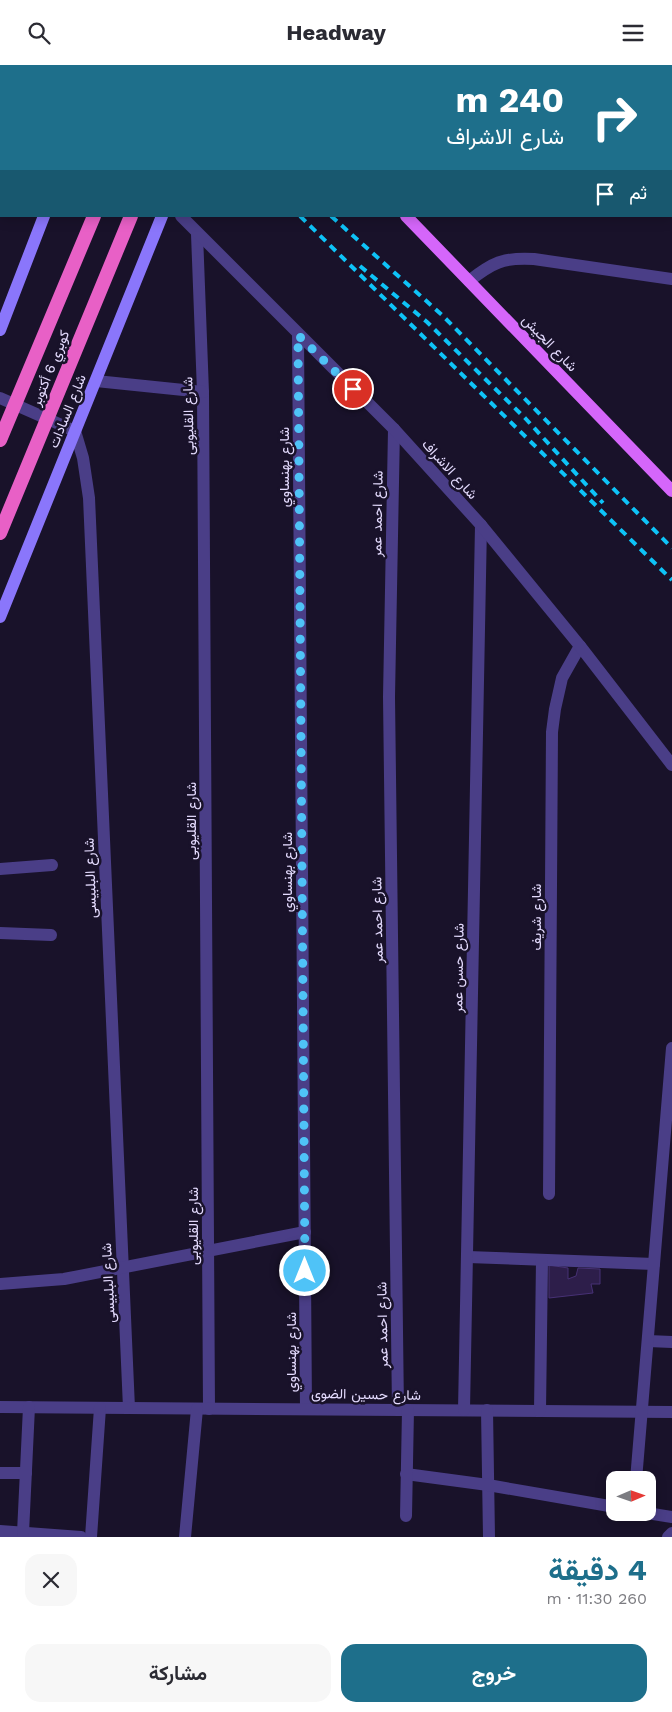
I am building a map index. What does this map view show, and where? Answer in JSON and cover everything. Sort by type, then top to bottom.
[{"type":"highway","name":"كوبري 6 أكتوبر","points":[[0,440],[94,217]]},
{"type":"highway","name":"كوبري 6 أكتوبر","points":[[0,533],[131,217]]},
{"type":"main road","points":[[0,331],[44,217]]},
{"type":"main road","name":"شارع السادات","points":[[0,617],[162,217]]},
{"type":"main road","name":"شارع الجيش","points":[[407,217],[672,491]]},
{"type":"street","name":"شارع الاشراف","points":[[182,217],[394,429],[481,525],[580,646],[672,765]]},
{"type":"street","name":"شارع القليوبى","points":[[185,1537],[203,1409],[208,1251],[203,392],[197,234]]},
{"type":"street","points":[[469,281],[488,266],[518,258],[672,279]]},
{"type":"street","name":"شارع بهنساوي","points":[[298,335],[306,1409]]},
{"type":"street","points":[[96,381],[203,392]]},
{"type":"street","points":[[0,398],[75,431]]},
{"type":"street","name":"شارع احمد عمر","points":[[394,429],[389,697],[406,1516]]},
{"type":"street","name":"شارع البلبيسى","points":[[75,431],[83,458],[89,499],[129,1408]]},
{"type":"street","name":"شارع حسن عمر","points":[[464,1411],[481,525]]},
{"type":"street","name":"شارع شريف","points":[[549,1195],[552,732],[562,678],[580,646]]},
{"type":"street","points":[[0,869],[52,865]]},
{"type":"street","points":[[0,933],[51,935]]},
{"type":"street","points":[[637,1471],[672,1048]]},
{"type":"street","points":[[0,1284],[64,1279],[305,1232]]},
{"type":"street","points":[[468,1257],[654,1264]]},
{"type":"street","points":[[540,1411],[542,1260]]},
{"type":"street","points":[[648,1341],[672,1342]]},
{"type":"street","name":"شارع حسين الضوى","points":[[0,1407],[672,1411]]},
{"type":"street","points":[[23,1533],[29,1407]]},
{"type":"street","points":[[91,1537],[100,1408]]},
{"type":"street","points":[[487,1410],[489,1537]]},
{"type":"street","points":[[0,1473],[26,1473]]},
{"type":"street","points":[[406,1475],[488,1485],[606,1505]]},
{"type":"street","points":[[656,1515],[672,1517]]},
{"type":"street","points":[[0,1531],[81,1537]]},
{"type":"street","points":[[668,1537],[672,1533]]},
{"type":"building","points":[[549,1265],[568,1268],[568,1279],[576,1276],[578,1268],[600,1269],[600,1284],[591,1284],[593,1293],[549,1298]]},
{"type":"railway","points":[[301,217],[672,580]]},
{"type":"railway","points":[[332,217],[442,315],[672,548]]},
{"type":"railway","points":[[360,266],[427,322],[525,418],[603,503]]},
{"type":"route","points":[[305,1271],[298,335],[353,389]]}]
